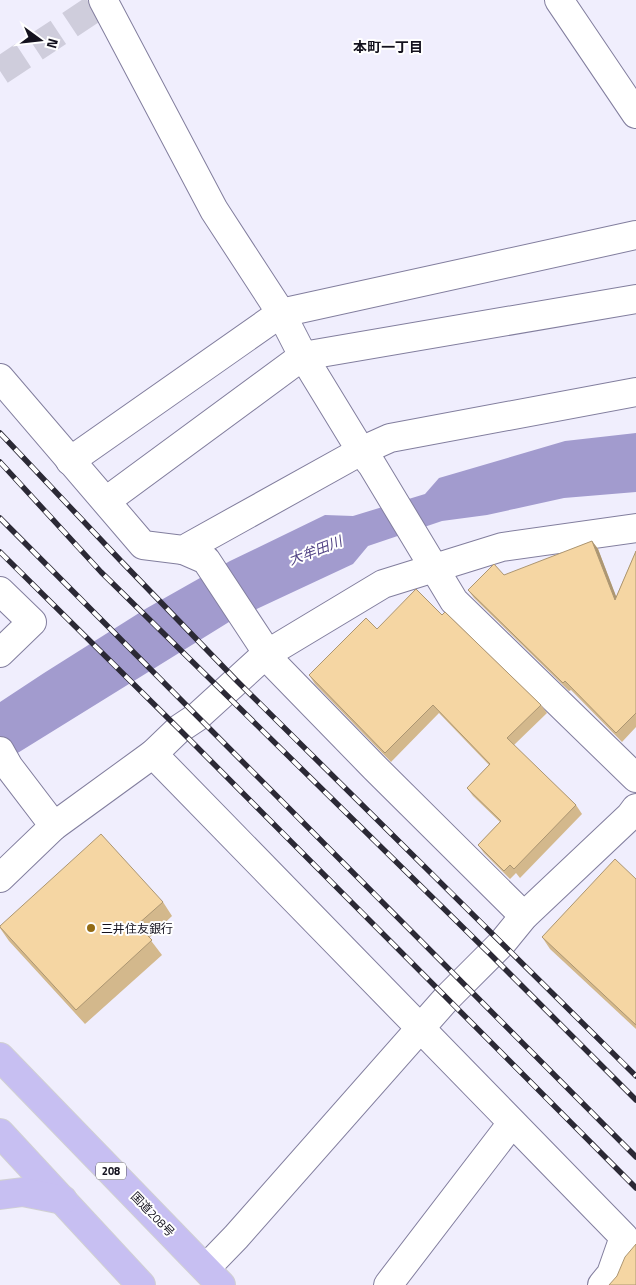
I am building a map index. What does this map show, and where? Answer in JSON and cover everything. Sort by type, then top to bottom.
[{"type":"highway","name":"国道208号","points":[[0,1057],[214,1277]]},
{"type":"highway","points":[[0,1133],[141,1285]]},
{"type":"highway","points":[[0,1195],[23,1192],[62,1200]]},
{"type":"street","points":[[103,0],[214,210],[281,313],[303,356],[414,533],[454,601],[636,778]]},
{"type":"street","points":[[559,0],[636,114]]},
{"type":"street","points":[[70,461],[281,313],[636,236]]},
{"type":"street","points":[[106,501],[303,356],[636,299]]},
{"type":"street","points":[[0,378],[143,545],[194,555],[367,458],[390,438],[636,392]]},
{"type":"street","points":[[0,878],[54,826],[153,754],[179,729],[197,717],[263,650],[383,584],[434,567],[502,547],[636,528]]},
{"type":"street","points":[[194,555],[263,650],[375,768],[524,916]]},
{"type":"street","points":[[0,591],[32,622],[0,653]]},
{"type":"street","points":[[153,754],[624,1237],[611,1274],[602,1285]]},
{"type":"street","points":[[4,759],[54,826]]},
{"type":"street","points":[[214,1277],[236,1237],[419,1028],[502,942],[524,916],[630,816],[636,808]]},
{"type":"street","points":[[388,1285],[512,1123]]},
{"type":"water","name":"大牟田川","points":[[636,433],[636,492],[564,498],[487,515],[442,521],[368,546],[353,564],[229,622],[16,754],[0,766],[0,702],[147,608],[230,561],[325,515],[353,516],[425,494],[439,478],[565,441]]},
{"type":"building","points":[[592,541],[615,600],[636,551],[636,713],[616,733],[565,681],[563,683],[468,590],[494,564],[504,575]]},
{"type":"building","points":[[416,589],[442,615],[445,612],[541,705],[507,738],[576,805],[514,869],[510,865],[504,871],[478,845],[501,821],[467,788],[490,764],[433,705],[385,753],[309,675],[366,618],[377,629]]},
{"type":"building","name":"三井住友銀行","points":[[101,834],[163,902],[137,925],[152,940],[76,1010],[0,926]]},
{"type":"building","points":[[615,859],[636,879],[636,1025],[542,937]]},
{"type":"building","points":[[636,1244],[636,1285],[609,1285],[617,1276],[625,1257]]},
{"type":"tunnel","points":[[0,71],[107,0]]},
{"type":"railway","points":[[0,433],[236,680],[636,1076]]},
{"type":"railway","points":[[0,462],[101,572],[636,1100]]},
{"type":"railway","points":[[0,518],[636,1157]]},
{"type":"railway","points":[[0,552],[636,1188]]},
{"type":"place","name":"三井住友銀行","points":[[91,928]]},
{"type":"district","name":"本町一丁目","points":[[388,46]]}]
